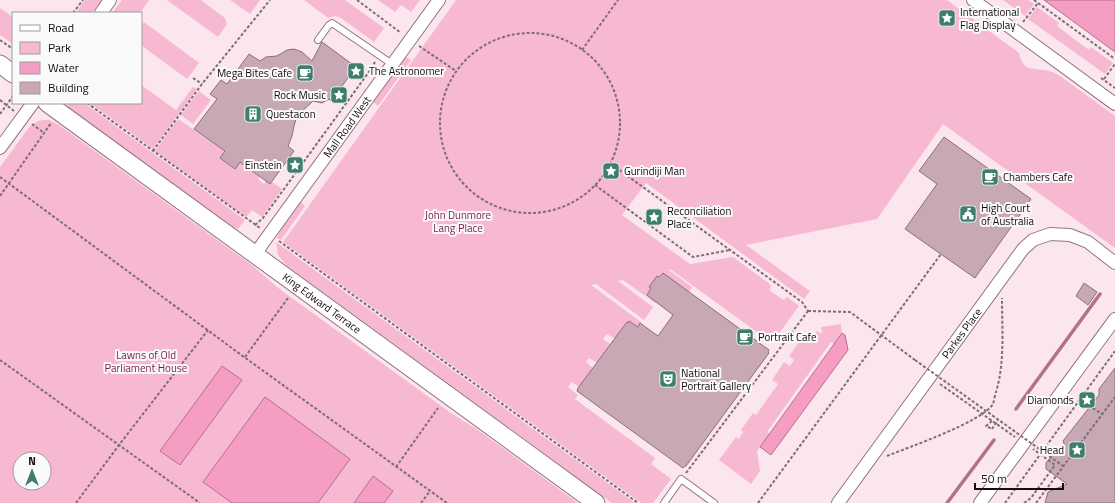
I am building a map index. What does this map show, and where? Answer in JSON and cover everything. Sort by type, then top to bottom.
[{"type":"main road","points":[[0,64],[12,73]]},
{"type":"main road","points":[[0,78],[12,86]]},
{"type":"main road","name":"King Edward Terrace","points":[[48,104],[596,503]]},
{"type":"street","points":[[102,12],[110,0]]},
{"type":"street","name":"Mall Road West","points":[[255,254],[439,0]]},
{"type":"street","points":[[973,0],[1115,104]]},
{"type":"street","points":[[0,148],[32,104]]},
{"type":"street","name":"Parkes Place","points":[[838,503],[1024,249],[1033,240],[1050,234],[1070,235],[1088,242],[1115,263]]},
{"type":"street","points":[[980,503],[1115,319]]},
{"type":"lane","points":[[318,40],[332,23],[392,64]]},
{"type":"lane","points":[[664,503],[681,479],[714,503]]},
{"type":"path","points":[[74,12],[83,0]]},
{"type":"path","points":[[153,151],[202,84],[270,0]]},
{"type":"path","points":[[582,50],[618,0]]},
{"type":"path","points":[[1034,0],[1115,59]]},
{"type":"path","points":[[1023,22],[1038,3]]},
{"type":"path","points":[[529,33],[542,34],[560,38],[582,50],[595,60],[604,72],[618,101],[620,132],[611,164],[603,177],[595,186],[570,203],[551,210],[524,212],[498,207],[482,199],[461,181],[453,169],[447,158],[440,132],[442,107],[451,80],[468,58],[484,45],[508,36],[529,33]]},
{"type":"path","points":[[0,40],[12,48]]},
{"type":"path","points":[[1104,79],[1115,64]]},
{"type":"path","points":[[255,225],[263,218],[371,69]]},
{"type":"path","points":[[193,78],[202,84]]},
{"type":"path","points":[[0,114],[12,97]]},
{"type":"path","points":[[0,100],[44,132],[0,196]]},
{"type":"path","points":[[88,104],[638,503]]},
{"type":"path","points":[[611,164],[802,302],[808,311]]},
{"type":"path","points":[[0,177],[244,357],[447,503]]},
{"type":"path","points":[[595,186],[693,257],[730,250]]},
{"type":"path","points":[[758,503],[941,254]]},
{"type":"path","points":[[886,457],[933,438],[982,414],[993,404],[999,382],[1002,347],[1002,294],[997,300]]},
{"type":"path","points":[[244,357],[288,298]]},
{"type":"path","points":[[808,311],[850,312],[1063,466]]},
{"type":"path","points":[[685,473],[808,311]]},
{"type":"path","points":[[76,503],[118,445],[208,330]]},
{"type":"path","points":[[1005,503],[1115,351]]},
{"type":"path","points":[[0,360],[200,503]]},
{"type":"path","points":[[942,376],[937,382],[1055,465],[1031,498],[1024,503]]},
{"type":"path","points":[[1036,503],[1115,397]]},
{"type":"path","points":[[1080,400],[1102,414]]},
{"type":"path","points":[[396,467],[438,408]]},
{"type":"path","points":[[992,421],[986,426],[992,429],[999,420]]},
{"type":"path","points":[[421,503],[430,491]]},
{"type":"green space","points":[[85,0],[102,0],[93,12],[77,12]]},
{"type":"green space","points":[[122,0],[149,0],[141,12],[113,12]]},
{"type":"green space","points":[[167,0],[201,0],[225,18],[227,24],[218,37]]},
{"type":"green space","points":[[230,0],[260,0],[250,14]]},
{"type":"green space","points":[[304,0],[345,0],[384,28],[374,42],[341,18],[335,16],[328,18]]},
{"type":"green space","points":[[378,0],[420,0],[411,12],[401,5],[395,12]]},
{"type":"green space","name":"John Dunmore Lang Place","points":[[456,0],[947,0],[1019,53],[1025,66],[1028,68],[1049,71],[1058,75],[1115,116],[1115,248],[943,124],[877,219],[746,245],[810,291],[804,299],[646,183],[622,215],[690,264],[733,257],[771,285],[770,291],[784,300],[787,297],[799,306],[772,343],[670,269],[669,270],[692,287],[689,292],[660,275],[650,287],[651,288],[647,295],[656,302],[655,303],[623,280],[618,281],[653,307],[644,320],[596,284],[591,285],[641,322],[638,327],[629,321],[628,323],[627,322],[615,339],[607,334],[603,339],[612,345],[609,346],[597,363],[589,358],[586,362],[594,369],[579,387],[572,382],[568,387],[578,395],[575,399],[655,458],[651,464],[671,479],[653,503],[641,503],[283,242]]},
{"type":"green space","points":[[1003,0],[1028,0],[1034,4],[1025,16]]},
{"type":"green space","points":[[1037,7],[1059,23],[1057,26],[1089,50],[1091,47],[1113,63],[1105,74],[1028,19]]},
{"type":"green space","points":[[0,8],[12,16],[12,43],[0,35]]},
{"type":"green space","points":[[144,22],[199,63],[187,79],[142,46],[142,25]]},
{"type":"green space","points":[[406,57],[411,60],[378,106],[373,102]]},
{"type":"green space","points":[[142,86],[176,110],[193,87],[197,89],[153,149],[91,104],[142,104]]},
{"type":"green space","points":[[199,91],[211,100],[193,124],[181,115]]},
{"type":"green space","points":[[69,104],[85,104],[245,220],[238,229],[231,226],[67,107]]},
{"type":"green space","points":[[178,119],[225,151],[220,158],[234,169],[240,162],[260,176],[258,179],[264,184],[266,181],[270,184],[272,182],[282,189],[262,217],[252,210],[246,217],[155,151]]},
{"type":"green space","name":"Lawns of Old Parliament House","points":[[43,120],[49,120],[59,125],[253,266],[296,301],[578,503],[0,503],[0,167],[30,126]]},
{"type":"green space","points":[[301,202],[305,206],[281,240],[277,238],[279,233]]},
{"type":"green space","points":[[276,242],[635,503],[612,503],[287,266],[278,255]]},
{"type":"green space","points":[[841,324],[842,333],[834,344],[831,342],[767,432],[770,434],[757,451],[760,471],[751,484],[719,460],[736,437],[739,439],[743,432],[741,430],[753,413],[756,415],[778,384],[772,380],[784,362],[790,366],[794,360],[789,356],[802,338],[809,343],[817,331],[822,334],[821,327]]},
{"type":"water","points":[[1044,0],[1115,0],[1115,52]]},
{"type":"water","points":[[842,333],[845,335],[848,350],[771,455],[760,447]]},
{"type":"water","points":[[222,366],[242,380],[180,465],[160,451]]},
{"type":"water","points":[[265,397],[350,459],[318,503],[232,503],[203,482]]},
{"type":"water","points":[[373,476],[393,491],[384,503],[354,503]]},
{"type":"building","name":"Questacon","points":[[322,42],[356,67],[331,101],[329,99],[322,103],[313,101],[297,116],[288,146],[294,151],[270,184],[240,162],[235,169],[220,158],[225,151],[194,129],[217,99],[210,94],[221,80],[227,84],[249,54],[260,61],[266,57],[277,56],[287,50],[294,49],[302,52],[312,61]]},
{"type":"building","name":"High Court of Australia","points":[[944,137],[1031,199],[975,278],[905,229],[937,184],[919,171]]},
{"type":"building","name":"National Portrait Gallery","points":[[663,273],[769,350],[769,353],[686,466],[683,468],[577,391],[627,322],[628,323],[629,321],[638,327],[640,323],[658,336],[673,315],[647,295],[651,288],[649,287],[657,276],[659,277]]},
{"type":"building","points":[[1084,283],[1097,292],[1088,305],[1076,296]]},
{"type":"building","points":[[1115,368],[1115,503],[1045,503],[1048,492],[1067,484],[1046,469],[1046,463],[1056,451],[1065,446],[1063,441],[1099,395],[1099,389]]},
{"type":"waterway","points":[[1016,409],[1100,294]]},
{"type":"waterway","points":[[947,503],[994,440]]},
{"type":"place","name":"International Flag Display","points":[[947,18]]},
{"type":"place","name":"The Astronomer","points":[[356,71]]},
{"type":"place","name":"Mega Bites Cafe","points":[[305,73]]},
{"type":"place","name":"Rock Music","points":[[339,95]]},
{"type":"place","name":"Questacon","points":[[253,114]]},
{"type":"place","name":"Einstein","points":[[295,165]]},
{"type":"place","name":"Gurindiji Man","points":[[611,171]]},
{"type":"place","name":"Chambers Cafe","points":[[990,177]]},
{"type":"place","name":"High Court of Australia","points":[[968,214]]},
{"type":"place","name":"Reconciliation Place","points":[[654,217]]},
{"type":"place","name":"Portrait Cafe","points":[[745,337]]},
{"type":"place","name":"National Portrait Gallery","points":[[668,379]]},
{"type":"place","name":"Diamonds","points":[[1087,400]]},
{"type":"place","name":"Head","points":[[1077,450]]}]
